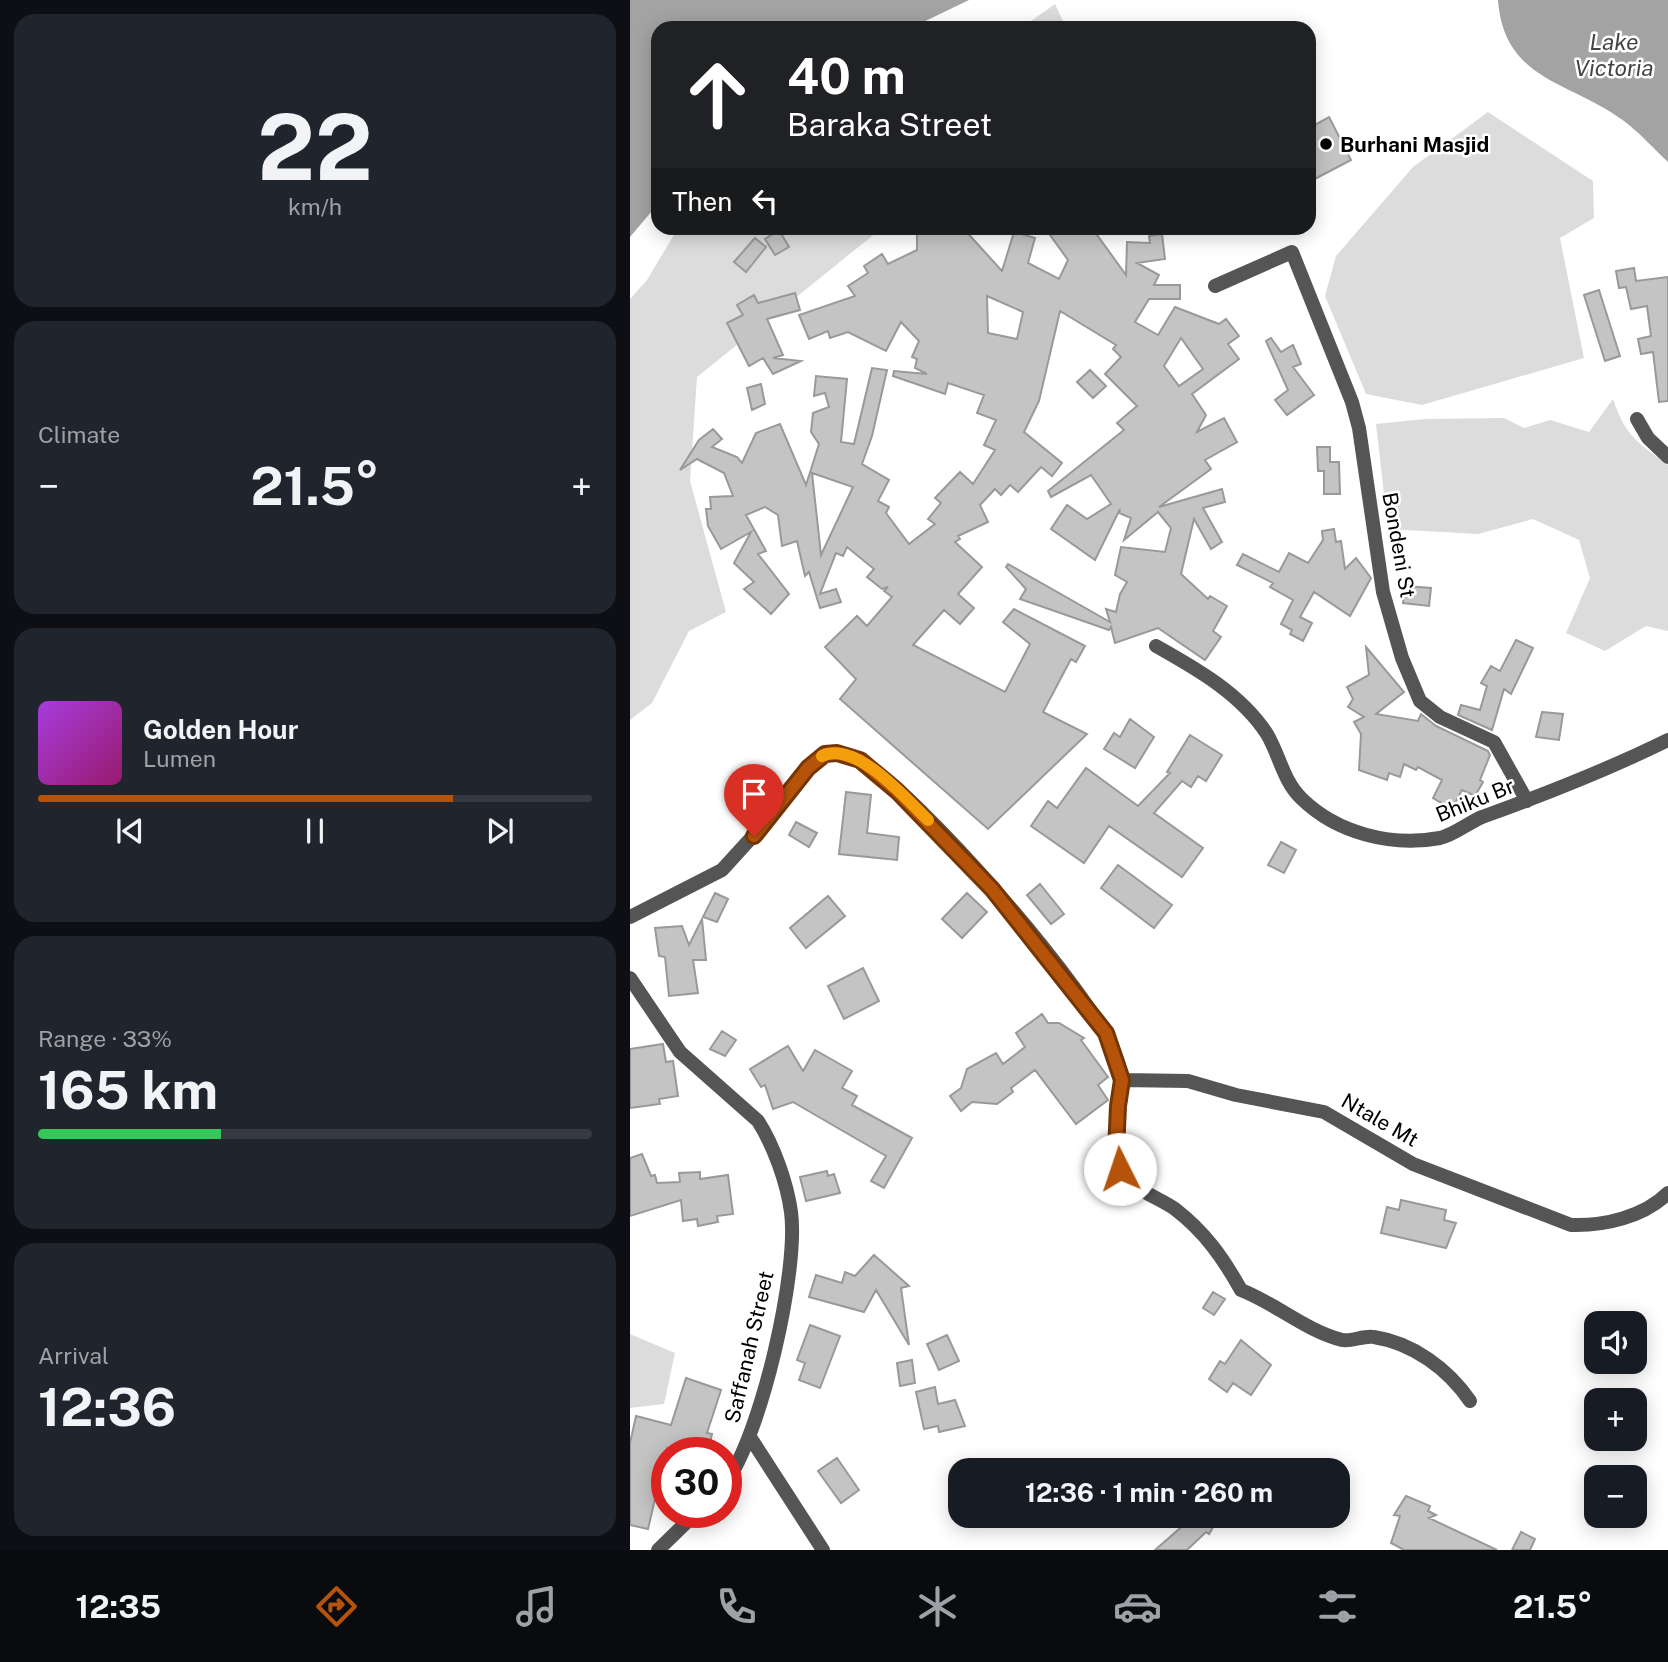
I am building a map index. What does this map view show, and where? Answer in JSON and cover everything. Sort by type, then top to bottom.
[{"type":"street","name":"Bondeni St","points":[[1215,286],[1292,252],[1352,402],[1359,428],[1383,592],[1402,657],[1420,701],[1440,716],[1494,742],[1527,801]]},
{"type":"street","points":[[1637,419],[1648,439],[1668,457]]},
{"type":"street","name":"Bhiku Br","points":[[1156,646],[1205,674],[1246,709],[1267,735],[1288,783],[1302,799],[1330,820],[1357,834],[1404,839],[1441,838],[1478,819],[1595,776],[1668,740]]},
{"type":"street","points":[[630,917],[722,870],[772,815],[816,760],[825,754],[848,755],[869,766],[921,813],[992,889],[1106,1033],[1122,1080],[1116,1152],[1120,1169],[1132,1183],[1173,1208],[1197,1228],[1219,1251],[1241,1290],[1269,1301],[1300,1321],[1344,1341],[1371,1336],[1418,1352],[1445,1371],[1470,1401]]},
{"type":"street","name":"Saffanah Street","points":[[630,978],[680,1052],[758,1121],[767,1135],[791,1213],[790,1263],[778,1329],[750,1437],[742,1455]]},
{"type":"street","name":"Ntale Mt","points":[[1122,1080],[1188,1081],[1236,1096],[1324,1112],[1413,1164],[1571,1225],[1589,1225],[1638,1213],[1657,1204],[1668,1193]]},
{"type":"street","points":[[750,1437],[823,1550]]},
{"type":"street","points":[[658,1550],[681,1528]]},
{"type":"shaded area","points":[[1055,4],[1063,21],[1031,21]]},
{"type":"shaded area","points":[[1488,112],[1593,181],[1594,218],[1560,238],[1584,358],[1422,405],[1366,394],[1325,296],[1336,256],[1413,167]]},
{"type":"shaded area","points":[[674,235],[873,235],[697,377],[690,481],[726,612],[689,631],[652,703],[630,720],[630,299],[647,280]]},
{"type":"shaded area","points":[[1613,399],[1628,431],[1668,465],[1668,631],[1646,626],[1605,651],[1566,633],[1590,578],[1579,540],[1533,519],[1478,534],[1388,529],[1376,424],[1425,419],[1504,418],[1524,428],[1550,420],[1589,432]]},
{"type":"shaded area","points":[[630,1334],[675,1353],[664,1404],[630,1408]]},
{"type":"water","points":[[630,0],[969,0],[926,21],[651,21],[651,212],[630,237]]},
{"type":"water","name":"Lake Victoria","points":[[1498,0],[1668,0],[1668,162],[1624,121],[1543,76],[1526,63],[1513,47],[1503,27]]},
{"type":"building","name":"Burhani Masjid","points":[[1329,117],[1351,160],[1316,178],[1316,124]]},
{"type":"building","points":[[771,235],[782,235],[789,247],[775,255],[765,239]]},
{"type":"building","points":[[917,235],[969,235],[1002,271],[1013,235],[1024,235],[1035,238],[1028,263],[1059,279],[1068,260],[1050,235],[1097,235],[1126,275],[1127,242],[1150,243],[1149,236],[1162,235],[1165,259],[1137,263],[1159,275],[1154,285],[1180,285],[1180,299],[1149,299],[1135,322],[1158,335],[1175,307],[1219,324],[1226,319],[1239,336],[1228,344],[1239,359],[1192,394],[1206,415],[1197,432],[1224,418],[1237,442],[1205,460],[1211,469],[1159,507],[1222,489],[1225,502],[1203,508],[1222,542],[1211,549],[1194,519],[1181,574],[1208,599],[1210,596],[1227,606],[1213,631],[1221,637],[1205,660],[1158,628],[1115,643],[1111,627],[1109,630],[1020,599],[1026,589],[1006,567],[1008,564],[1110,622],[1106,609],[1116,612],[1120,594],[1127,582],[1115,575],[1121,547],[1165,552],[1171,528],[1158,512],[1124,540],[1131,518],[1119,513],[1120,509],[1095,560],[1051,529],[1067,505],[1087,519],[1111,504],[1091,475],[1051,497],[1048,491],[1124,430],[1117,423],[1137,406],[1105,374],[1121,357],[1113,349],[1116,345],[1060,311],[1039,401],[1024,432],[1062,463],[1052,476],[1041,467],[1018,492],[1010,485],[1001,495],[995,489],[980,505],[988,522],[958,536],[960,539],[955,542],[982,567],[958,594],[974,608],[960,624],[944,610],[913,645],[1005,692],[1030,644],[1003,622],[1014,609],[1085,646],[1076,662],[1071,659],[1043,712],[1087,734],[988,829],[840,699],[856,679],[825,647],[857,616],[867,626],[892,597],[884,591],[888,587],[882,589],[867,577],[874,569],[847,547],[843,556],[836,553],[820,594],[836,589],[841,602],[820,608],[809,572],[805,576],[797,541],[782,546],[778,515],[765,507],[746,515],[766,551],[758,554],[789,594],[771,614],[744,589],[754,582],[734,563],[751,532],[721,549],[708,526],[706,509],[711,509],[710,497],[733,496],[724,473],[697,459],[680,470],[699,440],[713,429],[722,439],[712,447],[737,457],[742,463],[756,433],[780,424],[806,485],[819,444],[811,432],[813,413],[829,407],[825,393],[814,396],[816,376],[847,379],[841,442],[854,444],[872,368],[887,370],[872,436],[862,464],[889,480],[878,501],[889,507],[886,513],[909,544],[935,524],[928,519],[941,503],[935,498],[960,472],[973,484],[995,450],[984,445],[996,420],[977,413],[984,395],[948,383],[945,394],[893,376],[894,371],[927,374],[915,368],[917,359],[912,357],[919,341],[901,322],[886,351],[848,332],[830,338],[828,331],[809,339],[799,315],[855,296],[848,286],[868,273],[864,266],[882,254],[888,264],[917,250]],"holes":[[[987,296],[1023,312],[1017,339],[988,333]],[[1181,338],[1203,369],[1179,386],[1164,366]],[[812,473],[853,487],[821,555]]]},
{"type":"building","points":[[755,238],[766,247],[746,272],[734,262]]},
{"type":"building","points":[[1634,268],[1636,281],[1668,277],[1668,401],[1659,402],[1653,352],[1641,354],[1638,339],[1651,336],[1647,306],[1631,309],[1626,287],[1619,288],[1616,271]]},
{"type":"building","points":[[1599,290],[1620,356],[1605,361],[1584,295]]},
{"type":"building","points":[[795,293],[800,310],[767,319],[783,355],[773,358],[801,361],[773,374],[763,358],[749,366],[727,323],[743,315],[737,305],[754,295],[758,303]]},
{"type":"building","points":[[1271,338],[1281,352],[1293,345],[1301,364],[1293,367],[1314,395],[1287,415],[1275,400],[1288,390],[1266,341]]},
{"type":"building","points":[[1090,370],[1106,386],[1093,398],[1077,382]]},
{"type":"building","points":[[761,384],[765,404],[752,410],[747,388]]},
{"type":"building","points":[[1317,447],[1330,447],[1330,462],[1339,462],[1340,494],[1324,494],[1324,471],[1318,471]]},
{"type":"building","points":[[1334,529],[1336,542],[1341,541],[1345,569],[1356,558],[1371,578],[1350,616],[1314,592],[1300,617],[1312,623],[1303,641],[1290,634],[1292,630],[1281,624],[1293,600],[1270,587],[1273,583],[1237,565],[1243,554],[1279,572],[1289,553],[1308,563],[1323,540],[1322,531]]},
{"type":"building","points":[[1405,586],[1431,588],[1429,606],[1403,603]]},
{"type":"building","points":[[1516,640],[1533,648],[1511,694],[1504,689],[1492,730],[1458,715],[1461,705],[1480,710],[1487,686],[1481,683],[1491,666],[1500,671]]},
{"type":"building","points":[[1366,647],[1404,692],[1376,714],[1418,721],[1421,714],[1436,726],[1488,751],[1490,755],[1480,780],[1483,782],[1475,796],[1462,790],[1452,809],[1433,798],[1442,780],[1418,767],[1416,770],[1404,764],[1400,777],[1389,773],[1387,780],[1359,770],[1361,734],[1354,722],[1364,717],[1348,707],[1353,699],[1347,687],[1369,675]]},
{"type":"building","points":[[1542,712],[1563,714],[1559,740],[1536,737]]},
{"type":"building","points":[[1130,719],[1154,737],[1135,768],[1104,749],[1114,733],[1120,737]]},
{"type":"building","points":[[1190,735],[1222,755],[1206,781],[1198,776],[1191,787],[1182,781],[1154,813],[1203,848],[1182,877],[1109,826],[1084,863],[1031,826],[1048,801],[1057,808],[1086,768],[1138,806],[1170,773],[1167,772]]},
{"type":"building","points":[[846,792],[871,795],[867,833],[899,837],[897,860],[839,854]]},
{"type":"building","points":[[796,822],[817,833],[809,847],[789,835]]},
{"type":"building","points":[[1281,842],[1296,850],[1284,873],[1268,865]]},
{"type":"building","points":[[1118,865],[1172,905],[1154,928],[1101,888]]},
{"type":"building","points":[[1040,884],[1064,914],[1051,924],[1027,895]]},
{"type":"building","points":[[715,893],[728,899],[717,922],[703,917]]},
{"type":"building","points":[[967,893],[987,912],[962,938],[942,919]]},
{"type":"building","points":[[828,896],[845,916],[806,948],[790,928]]},
{"type":"building","points":[[702,919],[706,960],[693,960],[698,993],[669,996],[665,957],[659,956],[655,928],[682,926],[689,945]]},
{"type":"building","points":[[863,968],[879,1001],[844,1019],[828,986]]},
{"type":"building","points":[[1042,1014],[1048,1023],[1059,1023],[1084,1038],[1081,1040],[1108,1077],[1098,1085],[1108,1100],[1076,1124],[1035,1070],[1011,1088],[1013,1092],[997,1104],[972,1102],[961,1111],[950,1096],[961,1088],[967,1069],[996,1053],[1003,1064],[1025,1047],[1016,1033]]},
{"type":"building","points":[[722,1031],[736,1040],[725,1056],[710,1049]]},
{"type":"building","points":[[663,1044],[666,1062],[673,1061],[678,1096],[659,1099],[660,1104],[630,1108],[630,1049]]},
{"type":"building","points":[[788,1046],[803,1071],[815,1050],[852,1071],[842,1088],[857,1096],[852,1105],[912,1138],[884,1188],[871,1181],[886,1156],[793,1102],[773,1109],[765,1085],[761,1087],[750,1069]]},
{"type":"building","points":[[642,1154],[651,1176],[655,1175],[657,1183],[680,1182],[679,1173],[700,1172],[700,1179],[728,1175],[733,1214],[717,1216],[718,1222],[698,1226],[697,1219],[683,1221],[681,1200],[630,1216],[630,1158]]},
{"type":"building","points":[[827,1171],[828,1176],[834,1174],[840,1193],[806,1201],[800,1177]]},
{"type":"building","points":[[1401,1200],[1446,1210],[1444,1220],[1456,1223],[1446,1248],[1381,1233],[1387,1207],[1399,1210]]},
{"type":"building","points":[[874,1255],[909,1286],[901,1288],[909,1345],[876,1290],[864,1312],[809,1297],[816,1275],[842,1283],[845,1272],[855,1276]]},
{"type":"building","points":[[1213,1292],[1225,1299],[1214,1315],[1203,1308]]},
{"type":"building","points":[[810,1325],[840,1336],[820,1388],[799,1380],[805,1363],[797,1360]]},
{"type":"building","points":[[947,1335],[959,1361],[939,1370],[927,1344]]},
{"type":"building","points":[[1241,1340],[1271,1365],[1251,1395],[1233,1383],[1227,1392],[1209,1379],[1220,1361],[1225,1364]]},
{"type":"building","points":[[912,1360],[915,1383],[900,1386],[897,1363]]},
{"type":"building","points":[[686,1378],[721,1390],[707,1433],[712,1434],[711,1437],[651,1437],[651,1516],[648,1529],[630,1525],[630,1443],[636,1416],[671,1425]]},
{"type":"building","points":[[935,1387],[938,1404],[955,1400],[965,1426],[939,1432],[938,1426],[924,1429],[916,1392]]},
{"type":"building","points":[[837,1458],[859,1490],[841,1503],[818,1471]]},
{"type":"building","points":[[1406,1496],[1430,1506],[1428,1511],[1436,1515],[1429,1518],[1497,1550],[1404,1550],[1391,1543],[1400,1516],[1394,1515]]},
{"type":"building","points":[[1180,1528],[1212,1528],[1209,1534],[1206,1532],[1187,1550],[1155,1550]]},
{"type":"building","points":[[1521,1532],[1535,1539],[1530,1550],[1512,1550]]},
{"type":"slow traffic","points":[[822,756],[837,753],[860,760],[928,820]]},
{"type":"place","name":"Burhani Masjid","points":[[1326,144]]},
{"type":"route","points":[[754,836],[808,768],[825,754],[837,753],[860,760],[929,820],[1040,946],[1106,1033],[1122,1080],[1116,1152],[1120,1169]]}]
